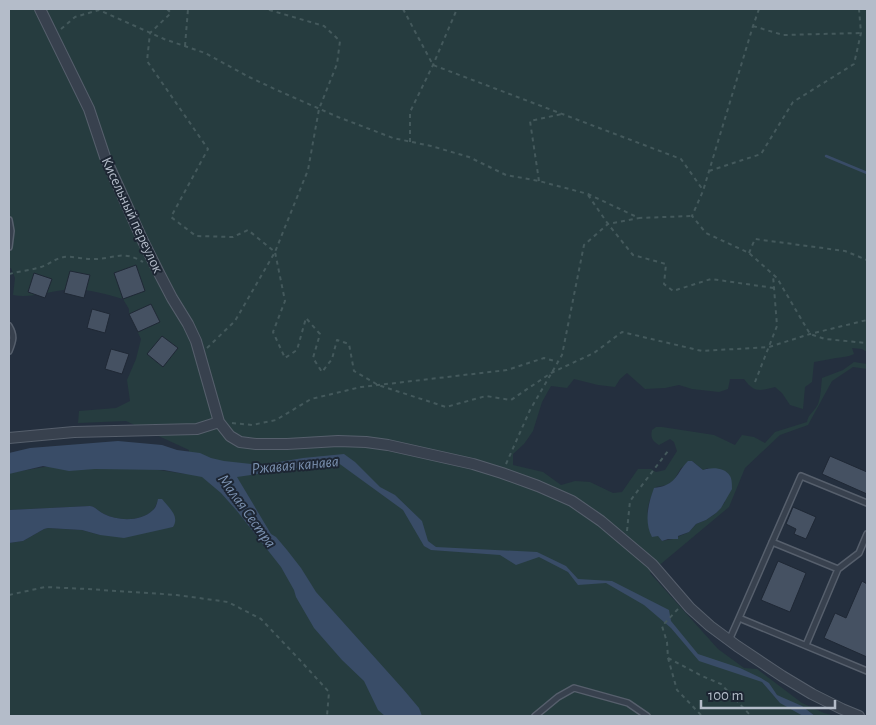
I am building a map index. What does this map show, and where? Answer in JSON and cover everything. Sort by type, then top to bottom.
[{"type":"street","name":"Кисельный переулок","points":[[40,9],[89,109],[104,157],[156,268],[196,341],[219,422]]},
{"type":"street","points":[[9,438],[74,432],[197,429],[219,422],[230,436],[240,442],[256,444],[338,441],[366,442],[448,458],[502,473],[572,501],[601,521],[652,564],[690,608],[728,640],[812,694],[859,716]]},
{"type":"lane","points":[[9,220],[11,231],[9,247]]},
{"type":"lane","points":[[9,326],[13,333],[9,352]]},
{"type":"lane","points":[[728,640],[801,476],[867,503]]},
{"type":"lane","points":[[806,645],[838,569],[859,553],[867,534]]},
{"type":"lane","points":[[772,542],[838,569]]},
{"type":"lane","points":[[739,618],[867,671]]},
{"type":"lane","points":[[535,716],[558,697],[574,688],[628,703],[644,715]]},
{"type":"path","points":[[167,9],[171,13],[150,33],[147,61],[208,149],[171,217],[196,236],[232,237],[248,230],[275,252],[285,301],[273,332],[285,358],[297,350],[306,318],[320,334],[313,358],[322,372],[332,359],[338,340],[349,344],[354,371],[378,385],[446,407],[486,396],[511,400],[551,373],[594,353],[622,332],[702,351],[769,347],[810,334],[867,320]]},
{"type":"path","points":[[185,46],[188,9]]},
{"type":"path","points":[[200,355],[235,321],[275,252],[308,170],[319,109],[337,64],[340,41],[324,26],[266,9]]},
{"type":"path","points":[[403,9],[434,65],[681,159],[704,191]]},
{"type":"path","points":[[410,142],[410,112],[434,65],[457,9]]},
{"type":"path","points":[[692,216],[704,191],[759,9]]},
{"type":"path","points":[[709,171],[761,154],[793,102],[854,64],[861,32],[858,9]]},
{"type":"path","points":[[53,36],[75,17],[99,10],[164,39],[205,53],[249,78],[319,109],[393,138],[469,157],[506,175],[539,181],[588,194],[638,218]]},
{"type":"path","points":[[753,26],[783,35],[861,32]]},
{"type":"path","points":[[539,181],[530,121],[562,114]]},
{"type":"path","points":[[588,194],[608,224],[633,254],[666,264],[664,284],[672,291],[710,279],[774,288]]},
{"type":"path","points":[[502,473],[530,410],[562,355],[584,245],[608,224],[638,218],[692,216]]},
{"type":"path","points":[[692,216],[706,233],[749,253],[777,278],[810,334],[825,339],[867,344]]},
{"type":"path","points":[[749,253],[755,239],[844,251],[867,260]]},
{"type":"path","points":[[9,274],[45,265],[64,257],[99,259],[131,256],[156,268]]},
{"type":"path","points":[[755,382],[777,326],[773,275]]},
{"type":"path","points":[[219,422],[252,425],[276,420],[311,399],[360,387],[507,370],[544,358],[558,362]]},
{"type":"path","points":[[626,541],[630,501],[668,451]]},
{"type":"path","points":[[9,595],[53,588],[177,595],[228,602],[261,619],[329,692],[327,716]]},
{"type":"path","points":[[671,616],[662,626],[677,690],[702,716]]},
{"type":"path","points":[[668,658],[721,684],[751,716]]},
{"type":"green space","points":[[9,9],[867,9],[867,352],[862,349],[852,348],[854,354],[852,355],[814,362],[812,382],[805,387],[803,409],[790,405],[782,393],[775,387],[754,389],[744,379],[730,379],[728,389],[719,392],[692,389],[679,385],[645,389],[627,373],[615,387],[574,379],[567,388],[551,386],[542,402],[533,431],[524,444],[513,454],[513,465],[543,472],[561,485],[575,481],[590,482],[613,493],[622,492],[638,469],[651,469],[656,472],[665,470],[677,451],[674,442],[670,439],[659,445],[654,441],[651,433],[656,427],[714,435],[735,445],[742,435],[754,437],[765,443],[775,432],[807,422],[818,404],[822,378],[843,370],[854,362],[867,364],[867,369],[853,367],[832,381],[808,425],[780,435],[745,468],[729,507],[650,573],[718,649],[744,668],[757,669],[802,703],[835,716],[815,716],[802,706],[810,716],[11,716],[9,713],[9,543],[23,541],[48,528],[82,530],[100,535],[173,527],[158,500],[154,509],[148,514],[129,519],[110,516],[90,506],[9,510],[9,473],[62,464],[138,467],[186,474],[189,450],[126,421],[78,423],[79,411],[116,408],[130,401],[127,380],[136,359],[141,339],[129,314],[129,309],[123,299],[84,290],[72,289],[27,296],[13,295],[15,278],[11,268],[9,268]],"holes":[[[692,461],[703,470],[708,468],[725,502],[716,513],[696,524],[689,532],[673,539],[662,541],[652,525],[648,512],[656,487],[667,485],[674,480],[681,468]]]},
{"type":"water","points":[[118,441],[162,445],[177,450],[200,453],[224,461],[261,465],[344,454],[355,462],[380,487],[395,495],[422,521],[428,541],[436,547],[537,552],[566,566],[578,579],[612,581],[669,610],[671,621],[698,654],[740,668],[761,678],[769,683],[777,695],[802,706],[815,716],[803,716],[780,703],[762,682],[699,661],[671,628],[644,605],[606,583],[578,585],[568,572],[539,557],[516,565],[500,555],[431,550],[424,546],[403,510],[337,462],[237,477],[271,534],[276,537],[301,568],[316,592],[419,708],[422,716],[385,716],[378,710],[364,681],[342,660],[314,628],[281,567],[237,511],[221,493],[202,477],[164,470],[95,469],[69,471],[43,466],[9,474],[9,453],[30,448]]},
{"type":"water","points":[[688,461],[692,461],[703,470],[714,468],[725,471],[731,477],[732,489],[716,513],[696,524],[689,532],[678,536],[678,539],[662,541],[658,536],[652,537],[648,525],[648,513],[652,494],[654,488],[664,486],[673,481]]},
{"type":"water","points":[[158,499],[162,499],[173,512],[175,523],[173,527],[124,538],[100,535],[82,530],[48,528],[23,541],[9,543],[9,510],[90,506],[116,518],[129,519],[148,514],[155,508]]},
{"type":"building","points":[[136,265],[145,291],[123,299],[114,273]]},
{"type":"building","points":[[70,271],[90,275],[84,298],[64,293]]},
{"type":"building","points":[[34,273],[52,279],[45,298],[28,292]]},
{"type":"building","points":[[151,304],[160,322],[138,332],[129,314]]},
{"type":"building","points":[[92,309],[110,314],[105,333],[87,328]]},
{"type":"building","points":[[162,336],[178,348],[163,367],[147,354]]},
{"type":"building","points":[[111,349],[129,354],[122,374],[105,369]]},
{"type":"building","points":[[830,456],[867,472],[867,494],[822,474]]},
{"type":"building","points":[[793,507],[816,517],[806,539],[794,534],[796,529],[786,524]]},
{"type":"building","points":[[778,561],[806,573],[790,612],[761,600]]},
{"type":"building","points":[[862,581],[867,584],[867,657],[824,638],[835,613],[846,618]]},
{"type":"waterway","points":[[826,156],[867,173]]},
{"type":"water label","name":"Ржавая канава","points":[[295,465]]},
{"type":"water label","name":"Малая Сестра","points":[[247,511]]}]
